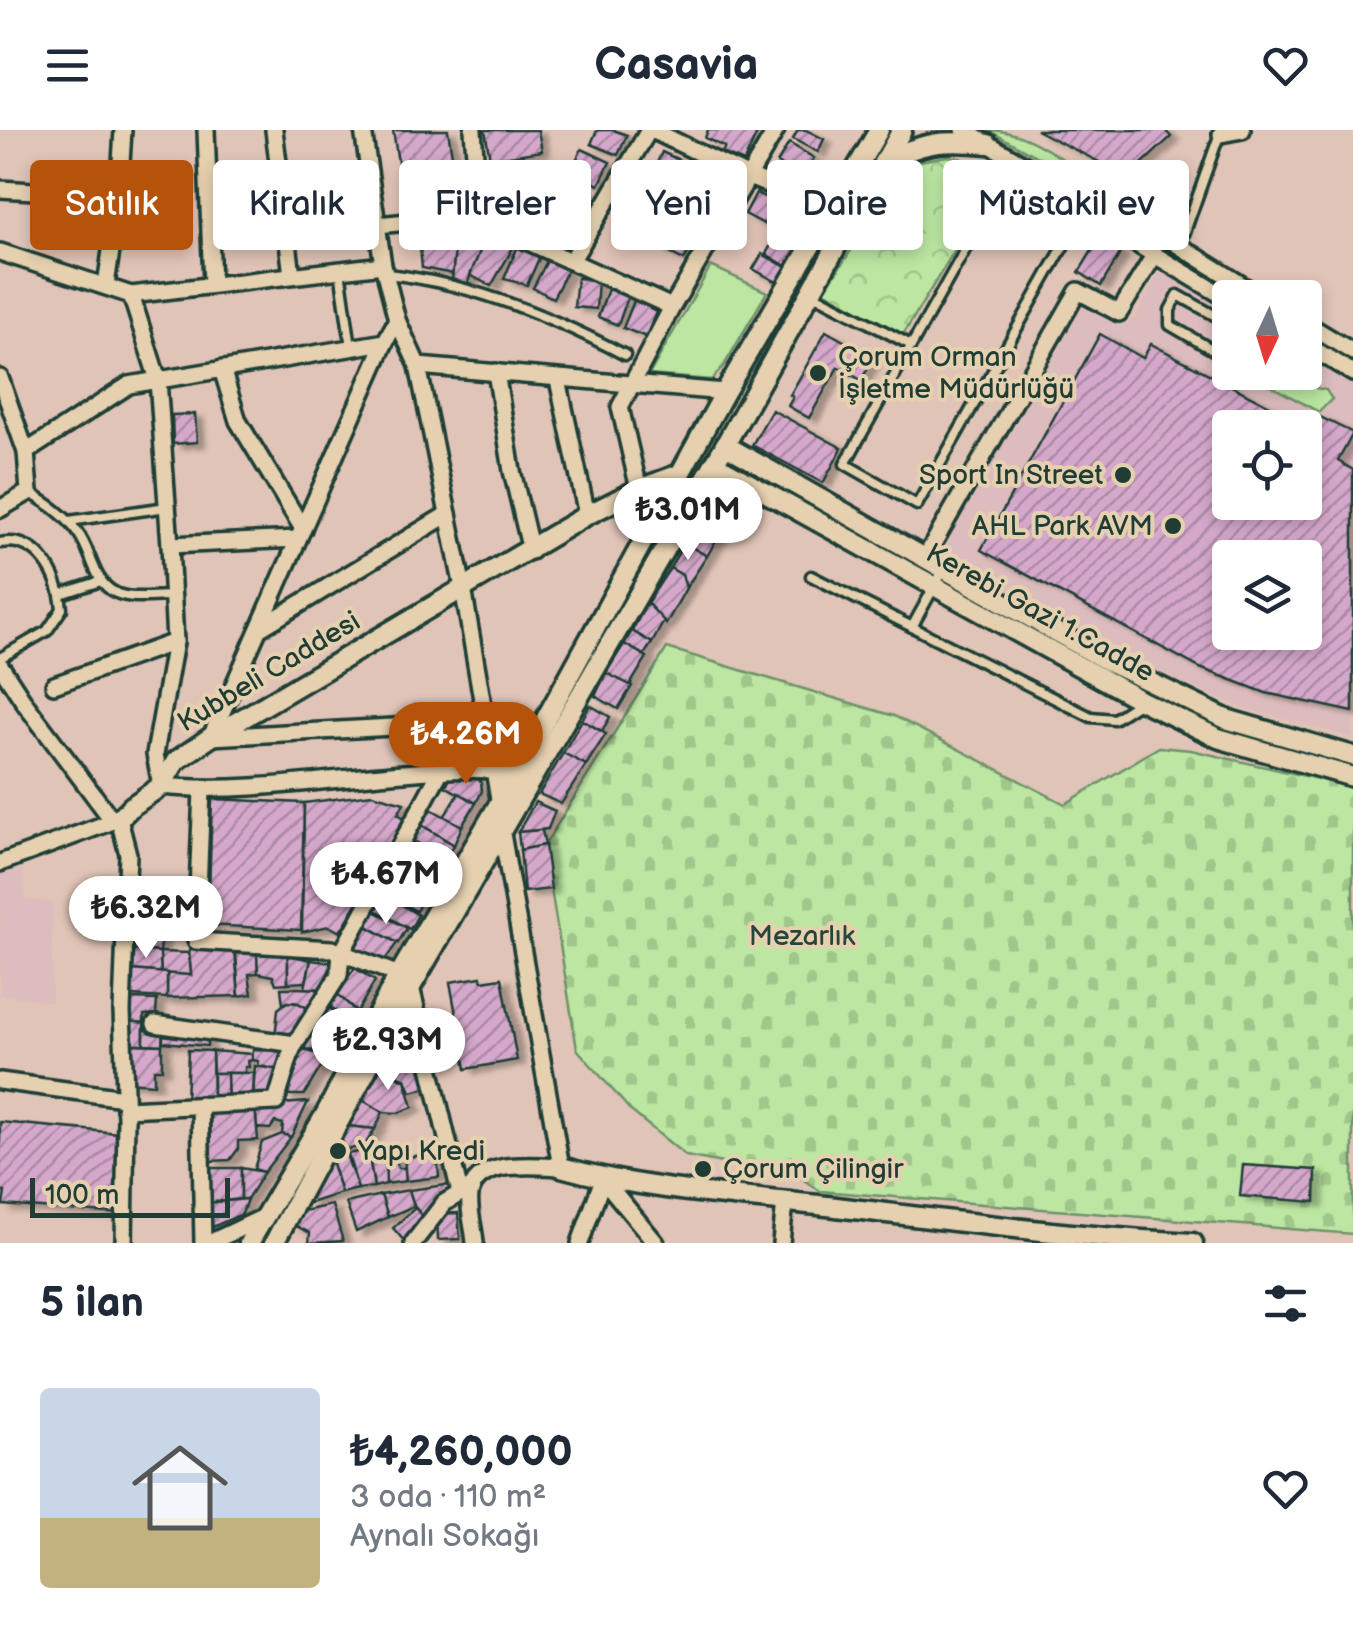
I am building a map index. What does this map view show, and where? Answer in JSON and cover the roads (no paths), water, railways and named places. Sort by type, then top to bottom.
[{"type":"street","points":[[121,160],[123,130]]},
{"type":"street","points":[[206,130],[212,285]]},
{"type":"street","points":[[274,130],[292,275]]},
{"type":"street","points":[[363,130],[368,160]]},
{"type":"street","points":[[473,130],[475,160]]},
{"type":"street","points":[[572,260],[650,130],[767,184]]},
{"type":"street","points":[[638,489],[620,406],[672,307],[776,130]]},
{"type":"street","points":[[862,160],[879,130]]},
{"type":"street","points":[[884,160],[902,130]]},
{"type":"street","points":[[964,130],[1016,160]]},
{"type":"street","points":[[1219,132],[1242,130]]},
{"type":"street","points":[[887,160],[918,144],[988,144]]},
{"type":"street","points":[[0,188],[30,190]]},
{"type":"street","points":[[379,231],[397,320],[418,366],[463,588],[561,1168]]},
{"type":"street","points":[[106,285],[111,250]]},
{"type":"street","points":[[549,250],[672,307]]},
{"type":"street","points":[[274,1243],[516,771],[725,392],[809,250]]},
{"type":"street","points":[[249,1243],[405,981],[502,835],[834,250]]},
{"type":"street","points":[[1148,250],[1212,289]]},
{"type":"street","points":[[1186,250],[1234,280]]},
{"type":"street","points":[[0,252],[131,295],[340,270],[385,270]]},
{"type":"street","points":[[913,576],[1078,291],[1119,313],[1155,254]]},
{"type":"street","points":[[131,295],[158,380],[170,545],[174,642],[155,754],[161,786],[202,790],[440,772],[516,771]]},
{"type":"street","points":[[397,320],[210,738],[484,722]]},
{"type":"street","points":[[1322,333],[1353,352]]},
{"type":"street","points":[[26,452],[129,386],[385,342]]},
{"type":"street","points":[[1322,354],[1353,373]]},
{"type":"street","points":[[418,366],[725,392]]},
{"type":"street","points":[[222,369],[238,422],[300,534]]},
{"type":"street","points":[[496,372],[512,471],[531,550]]},
{"type":"street","points":[[0,378],[26,452],[28,492],[0,509]]},
{"type":"street","points":[[558,380],[588,515]]},
{"type":"street","name":"Kerebi Gazi 1.Cadde","points":[[726,445],[1109,662],[1226,719],[1353,756]]},
{"type":"street","name":"Kerebi Gazi 1.Cadde","points":[[714,464],[1142,701],[1218,738],[1353,777]]},
{"type":"street","name":"Kubbeli Caddesi","points":[[119,819],[161,786],[176,760],[210,738],[588,515],[638,489],[680,474]]},
{"type":"street","points":[[262,627],[448,514]]},
{"type":"street","points":[[170,545],[300,534]]},
{"type":"street","points":[[54,685],[174,642]]},
{"type":"street","points":[[0,662],[26,705],[110,817],[119,819]]},
{"type":"street","points":[[0,1081],[124,1104],[276,1102],[295,1044],[338,974],[341,954],[440,772]]},
{"type":"street","points":[[202,790],[196,941],[332,950],[405,981]]},
{"type":"street","points":[[0,863],[119,819]]},
{"type":"street","points":[[119,819],[128,854],[122,1012],[124,1243]]},
{"type":"street","points":[[405,981],[470,1198],[475,1243]]},
{"type":"street","points":[[155,1024],[295,1044]]},
{"type":"street","points":[[200,1106],[206,1243],[264,1217]]},
{"type":"street","points":[[413,1243],[444,1203],[499,1168],[513,1165],[1119,1241],[1193,1243]]},
{"type":"street","points":[[580,1243],[603,1179]]},
{"type":"street","points":[[603,1179],[656,1243]]},
{"type":"street","points":[[782,1243],[785,1201]]},
{"type":"lane","points":[[1189,220],[1219,132]]},
{"type":"lane","points":[[965,250],[845,464],[917,505],[1061,250]]},
{"type":"lane","points":[[340,270],[352,348]]},
{"type":"lane","points":[[385,270],[548,318],[624,355]]},
{"type":"lane","points":[[810,292],[911,345]]},
{"type":"lane","points":[[1178,295],[1230,327],[1218,353],[1170,325],[1170,310],[1178,295]]},
{"type":"lane","points":[[28,492],[69,522],[84,541],[101,581],[122,595],[172,596]]},
{"type":"lane","points":[[69,522],[167,507]]},
{"type":"lane","points":[[0,543],[18,542],[36,550],[60,594],[62,609],[47,631],[0,662]]},
{"type":"lane","points":[[912,627],[944,568]]},
{"type":"lane","points":[[811,576],[1097,720],[1120,717],[1142,701]]},
{"type":"lane","points":[[60,594],[101,581]]},
{"type":"place","name":"Çorum Orman İşletme Müdürlüğü","points":[[818,373]]},
{"type":"place","name":"Sport In Street","points":[[1123,475]]},
{"type":"place","name":"AHL Park AVM","points":[[1173,526]]},
{"type":"place","name":"Yapı Kredi","points":[[338,1151]]},
{"type":"place","name":"Çorum Çilingir","points":[[703,1169]]},
{"type":"park label","name":"Mezarlık","points":[[802,936]]}]
